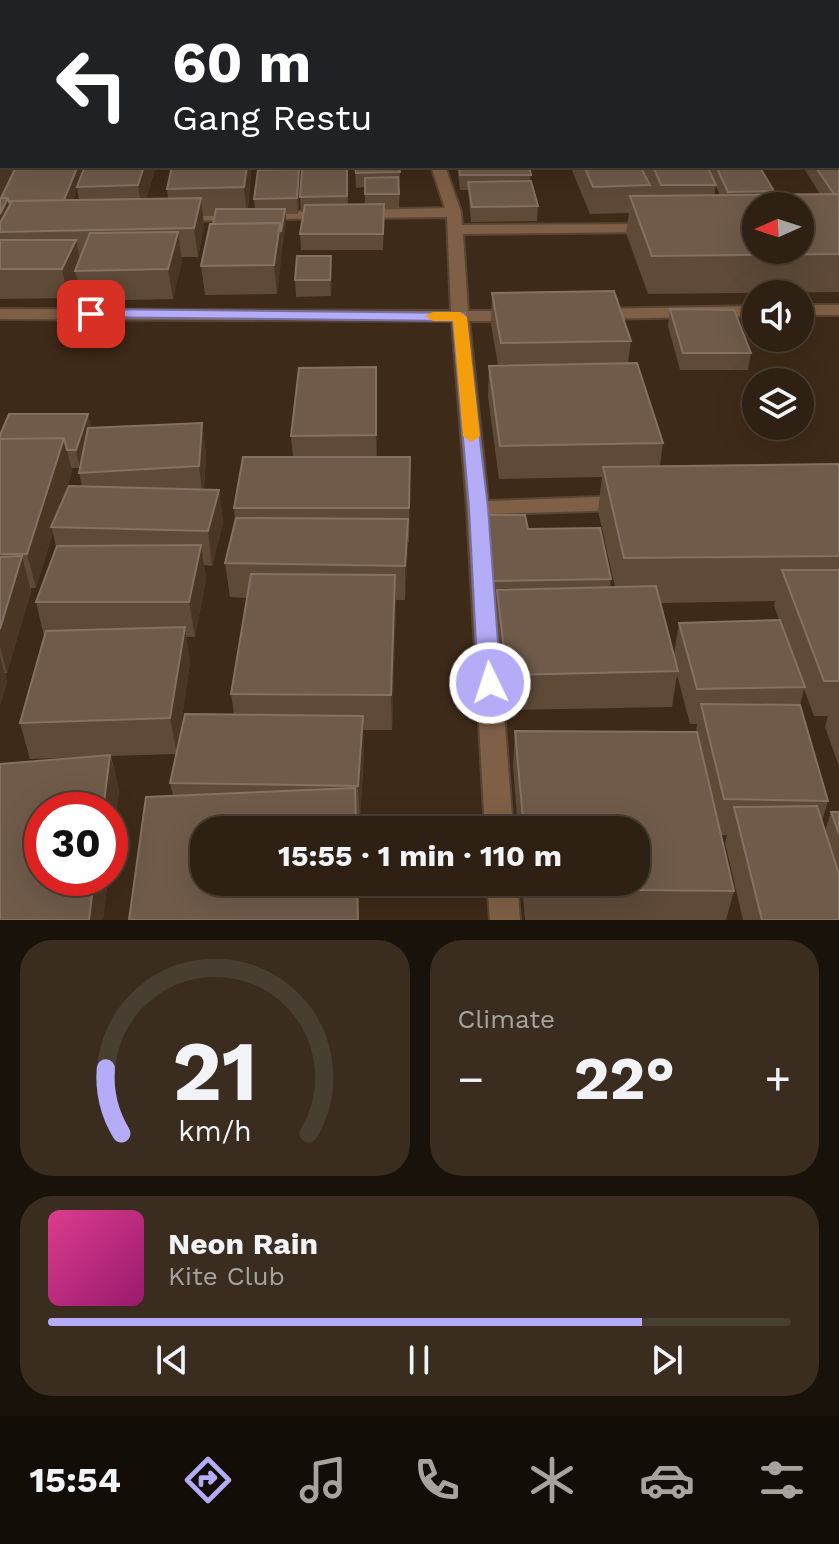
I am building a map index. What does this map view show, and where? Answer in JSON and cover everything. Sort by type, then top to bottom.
[{"type":"street","points":[[439,168],[455,221],[498,816]]},
{"type":"street","points":[[157,218],[455,221],[661,228]]},
{"type":"street","points":[[814,310],[839,310]]},
{"type":"street","points":[[581,315],[742,311]]},
{"type":"street","points":[[0,314],[535,315]]},
{"type":"street","points":[[478,508],[651,503]]},
{"type":"street","points":[[503,896],[505,920]]},
{"type":"building","points":[[77,168],[64,200],[9,202],[8,198],[1,198],[15,169]]},
{"type":"building","points":[[84,168],[143,168],[138,185],[77,187]]},
{"type":"building","points":[[172,168],[247,168],[244,187],[167,189]]},
{"type":"building","points":[[347,168],[347,196],[300,197],[302,169]]},
{"type":"building","points":[[355,168],[399,168],[400,172],[356,173]]},
{"type":"building","points":[[459,168],[529,168],[531,175],[460,175]]},
{"type":"building","points":[[585,168],[641,168],[650,185],[593,187]]},
{"type":"building","points":[[654,168],[708,168],[716,185],[661,185]]},
{"type":"building","points":[[717,168],[760,168],[774,191],[728,192]]},
{"type":"building","points":[[816,168],[839,168],[839,194],[834,194]]},
{"type":"building","points":[[299,169],[297,198],[254,199],[258,170]]},
{"type":"building","points":[[398,177],[399,194],[365,194],[365,178]]},
{"type":"building","points":[[531,181],[538,206],[472,207],[468,182]]},
{"type":"building","points":[[814,194],[839,194],[839,254],[814,254]]},
{"type":"building","points":[[742,195],[742,255],[652,256],[630,196]]},
{"type":"building","points":[[0,198],[8,198],[0,214]]},
{"type":"building","points":[[201,198],[194,228],[0,232],[0,223],[12,201]]},
{"type":"building","points":[[384,204],[383,234],[300,234],[305,205]]},
{"type":"building","points":[[216,209],[285,209],[281,232],[280,223],[213,224]]},
{"type":"building","points":[[280,223],[274,265],[201,266],[210,224]]},
{"type":"building","points":[[178,232],[168,269],[75,271],[90,233]]},
{"type":"building","points":[[0,240],[76,240],[62,269],[0,269]]},
{"type":"building","points":[[297,256],[331,256],[330,280],[295,280]]},
{"type":"building","points":[[614,291],[631,341],[501,343],[492,293]]},
{"type":"building","points":[[670,309],[734,310],[742,330],[742,352],[751,353],[683,353]]},
{"type":"building","points":[[637,363],[663,443],[500,446],[489,366]]},
{"type":"building","points":[[376,367],[376,435],[291,436],[299,368]]},
{"type":"building","points":[[9,414],[88,414],[76,450],[67,450],[64,438],[0,439]]},
{"type":"building","points":[[202,423],[199,466],[79,473],[88,428]]},
{"type":"building","points":[[64,438],[27,554],[0,554],[0,439]]},
{"type":"building","points":[[243,457],[410,457],[409,508],[234,508]]},
{"type":"building","points":[[839,464],[839,556],[624,558],[603,467]]},
{"type":"building","points":[[69,486],[219,490],[208,531],[51,527]]},
{"type":"building","points":[[483,515],[525,515],[528,529],[600,528],[611,579],[489,581]]},
{"type":"building","points":[[236,518],[408,519],[405,566],[225,563]]},
{"type":"building","points":[[201,545],[189,602],[36,602],[57,546]]},
{"type":"building","points":[[22,556],[0,629],[0,557]]},
{"type":"building","points":[[782,570],[839,570],[839,681],[824,681]]},
{"type":"building","points":[[251,574],[395,575],[391,695],[231,694]]},
{"type":"building","points":[[656,586],[678,671],[507,675],[497,590]]},
{"type":"building","points":[[780,620],[805,687],[697,689],[679,623]]},
{"type":"building","points":[[185,627],[170,718],[20,723],[46,631]]},
{"type":"building","points":[[701,704],[800,705],[828,801],[724,799]]},
{"type":"building","points":[[185,714],[363,716],[358,786],[170,783]]},
{"type":"building","points":[[515,731],[697,732],[734,891],[650,890],[650,816],[523,816]]},
{"type":"building","points":[[110,755],[105,792],[24,792],[24,896],[92,896],[89,920],[0,920],[0,764]]},
{"type":"building","points":[[355,788],[356,816],[190,816],[190,896],[357,896],[358,920],[129,920],[146,797]]},
{"type":"building","points":[[817,806],[839,874],[839,920],[762,920],[734,807]]},
{"type":"building","points":[[831,812],[839,812],[839,834]]},
{"type":"slow traffic","points":[[433,316],[460,317],[471,436]]},
{"type":"route","points":[[91,314],[460,317],[490,683]]}]
